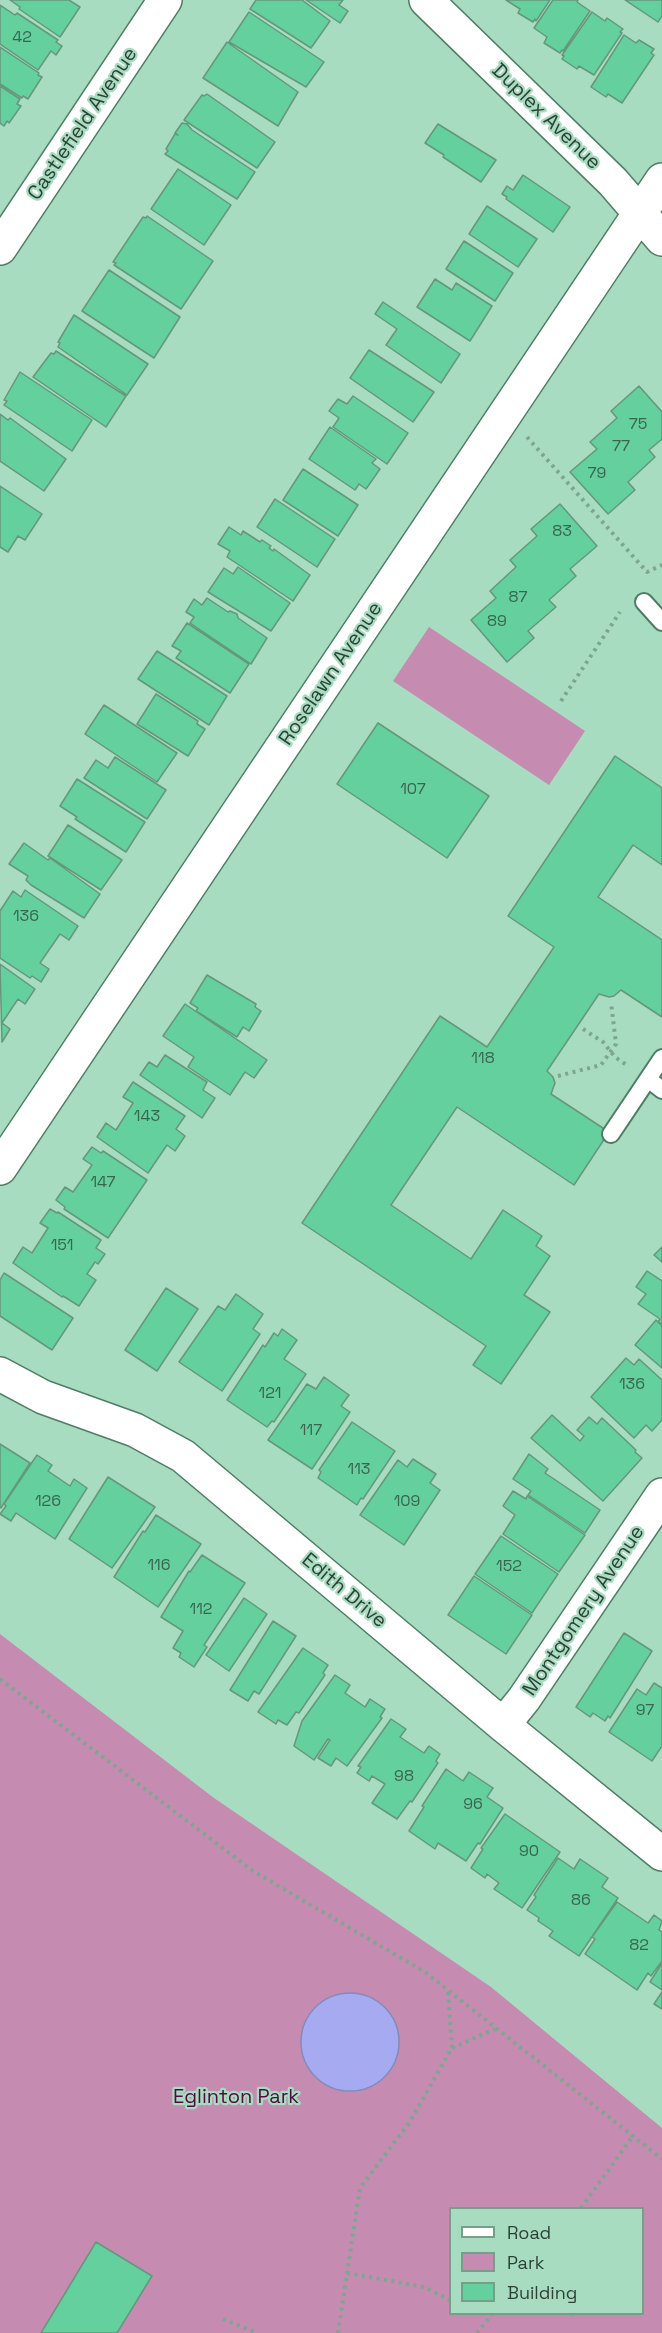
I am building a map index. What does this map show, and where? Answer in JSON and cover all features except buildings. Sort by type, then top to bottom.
[{"type":"street","name":"Castlefield Avenue","points":[[0,248],[165,0]]},
{"type":"street","name":"Duplex Avenue","points":[[426,0],[613,182],[662,239]]},
{"type":"street","name":"Roselawn Avenue","points":[[0,1168],[662,180]]},
{"type":"street","name":"Edith Drive","points":[[0,1374],[43,1397],[135,1430],[183,1456],[503,1725],[662,1854]]},
{"type":"street","name":"Montgomery Avenue","points":[[503,1725],[524,1699],[662,1495]]},
{"type":"lane","points":[[644,603],[662,622]]},
{"type":"lane","points":[[612,1134],[662,1058]]},
{"type":"lane","points":[[648,1079],[662,1090]]},
{"type":"path","points":[[525,435],[647,572]]},
{"type":"path","points":[[640,582],[647,572],[662,565]]},
{"type":"path","points":[[561,701],[621,611]]},
{"type":"path","points":[[558,1076],[600,1065],[612,1051],[616,1044],[611,1002]]},
{"type":"path","points":[[583,1029],[603,1042],[615,1057],[648,1079]]},
{"type":"path","points":[[0,1679],[253,1871],[425,1971],[662,2159]]},
{"type":"path","points":[[338,2333],[360,2188],[409,2123],[452,2048],[448,1991]]},
{"type":"path","points":[[452,2048],[495,2028]]},
{"type":"path","points":[[582,2207],[633,2136]]},
{"type":"path","points":[[347,2273],[424,2287],[449,2300]]},
{"type":"path","points":[[477,2333],[490,2315]]},
{"type":"path","points":[[223,2319],[257,2333]]},
{"type":"green space","points":[[429,627],[585,731],[549,785],[393,681]]},
{"type":"green space","name":"Eglinton Park","points":[[0,1634],[214,1798],[491,1987],[662,2128],[662,2333],[0,2333]]},
{"type":"water","points":[[350,1993],[369,1997],[385,2007],[395,2023],[399,2042],[395,2061],[385,2077],[369,2087],[350,2091],[331,2087],[315,2077],[305,2061],[301,2042],[305,2023],[315,2007],[331,1997]]}]
